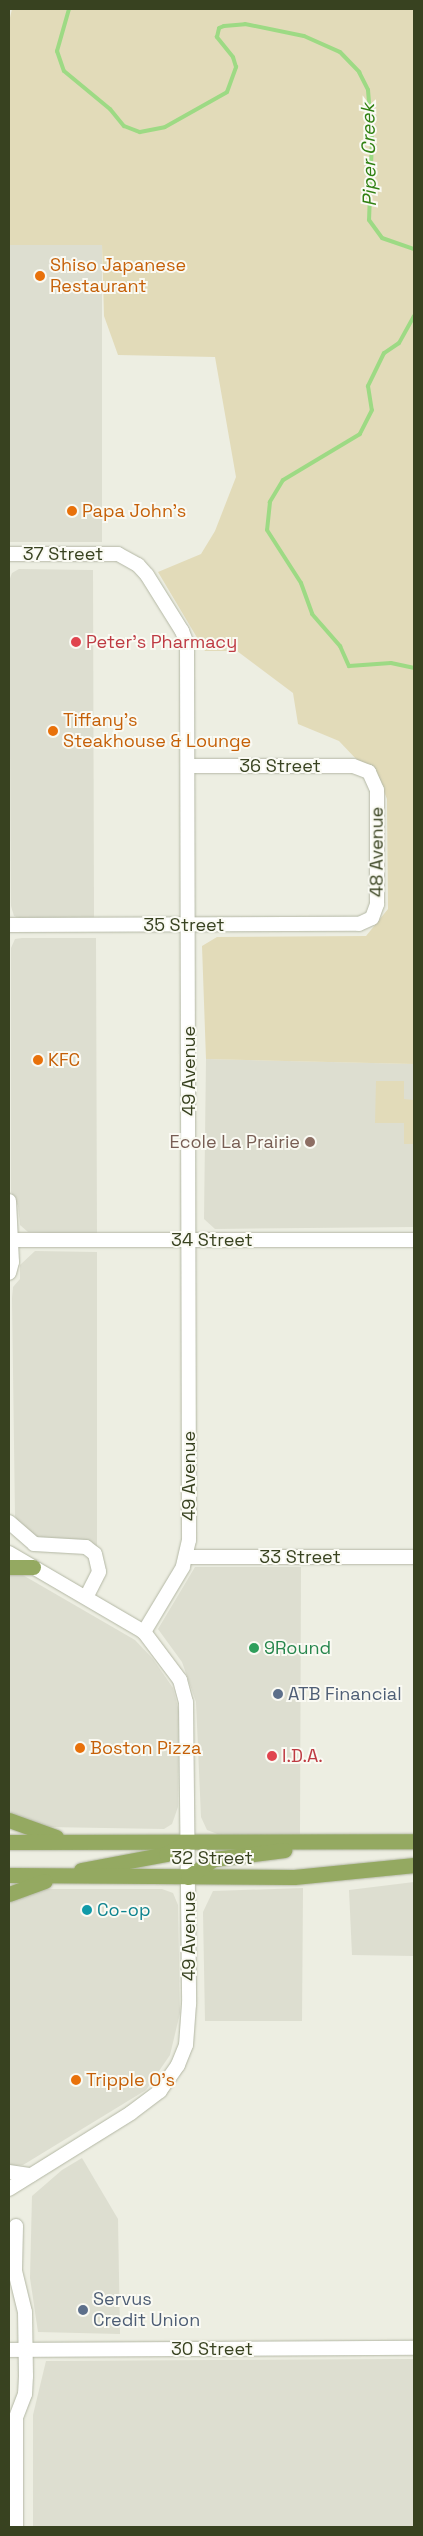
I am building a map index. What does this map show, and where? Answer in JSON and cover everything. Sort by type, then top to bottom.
[{"type":"main road","points":[[9,1567],[33,1567]]},
{"type":"main road","points":[[9,1820],[72,1842]]},
{"type":"main road","name":"32 Street","points":[[9,1842],[414,1841]]},
{"type":"main road","points":[[9,1894],[97,1866],[166,1854],[188,1842]]},
{"type":"main road","points":[[188,1877],[214,1859],[289,1850],[309,1842]]},
{"type":"main road","name":"32 Street","points":[[9,1876],[188,1877],[331,1875],[414,1865]]},
{"type":"street","name":"37 Street","points":[[9,554],[118,554]]},
{"type":"street","name":"49 Avenue","points":[[118,554],[138,565],[146,575],[186,640],[189,766],[189,1540],[187,1557],[144,1632]]},
{"type":"street","name":"36 Street","points":[[189,766],[353,766],[369,772]]},
{"type":"street","name":"48 Avenue","points":[[359,924],[372,918],[377,904],[377,790],[369,772]]},
{"type":"street","name":"35 Street","points":[[9,925],[359,924]]},
{"type":"street","points":[[9,1201],[12,1266],[9,1274]]},
{"type":"street","name":"34 Street","points":[[10,1240],[414,1240]]},
{"type":"street","points":[[9,1522],[34,1544],[81,1546],[95,1554],[99,1572],[86,1597]]},
{"type":"street","name":"49 Avenue","points":[[9,1553],[144,1632],[180,1680],[186,1702],[189,2022],[186,2045],[178,2065],[160,2091],[148,2101],[9,2189]]},
{"type":"street","name":"33 Street","points":[[187,1557],[414,1556]]},
{"type":"street","points":[[9,2172],[31,2175]]},
{"type":"street","points":[[16,2226],[15,2271],[25,2312],[26,2350],[26,2385],[16,2418],[16,2527]]},
{"type":"street","name":"30 Street","points":[[9,2350],[414,2348]]},
{"type":"shaded area","points":[[12,9],[414,9],[414,1064],[206,1059],[202,946],[217,937],[366,936],[388,909],[387,799],[376,772],[358,761],[339,741],[298,724],[293,693],[237,651],[205,651],[158,572],[201,554],[215,531],[236,477],[215,357],[118,355],[104,316],[102,245],[9,245],[9,22]]},
{"type":"shaded area","points":[[9,245],[102,245],[102,542],[9,542]]},
{"type":"shaded area","points":[[19,569],[93,570],[94,919],[21,919],[14,916],[11,906],[9,581],[12,573]]},
{"type":"shaded area","points":[[96,938],[97,1235],[28,1232],[20,1225],[18,1206],[11,1192],[11,948],[15,939]]},
{"type":"shaded area","name":"Ecole La Prairie","points":[[206,1059],[414,1064],[414,1227],[215,1229],[204,1219]]},
{"type":"shaded area","points":[[376,1081],[404,1081],[404,1099],[414,1100],[414,1144],[404,1144],[404,1123],[375,1123]]},
{"type":"shaded area","points":[[35,1251],[97,1252],[97,1546],[55,1546],[40,1542],[22,1529],[15,1516],[12,1298],[13,1287],[20,1279],[20,1265]]},
{"type":"shaded area","points":[[195,1567],[301,1567],[300,1835],[220,1835],[207,1830],[201,1817],[196,1702],[182,1662],[158,1629]]},
{"type":"shaded area","points":[[21,1574],[135,1640],[153,1659],[173,1688],[179,1711],[178,1807],[172,1824],[164,1829],[47,1827],[9,1816],[9,1575]]},
{"type":"shaded area","points":[[414,1882],[414,1956],[352,1955],[349,1890]]},
{"type":"shaded area","points":[[303,1888],[302,2021],[205,2021],[203,1912],[213,1891]]},
{"type":"shaded area","points":[[33,1889],[162,1889],[173,1893],[178,1905],[180,2013],[170,2055],[146,2090],[23,2165],[9,2166],[9,1900]]},
{"type":"shaded area","points":[[82,2158],[118,2219],[120,2334],[38,2332],[30,2278],[32,2196],[62,2170]]},
{"type":"shaded area","points":[[414,2359],[414,2527],[33,2527],[33,2415],[46,2361]]},
{"type":"waterway","name":"Piper Creek","points":[[69,9],[57,51],[64,71],[110,109],[124,126],[140,132],[165,127],[227,92],[236,67],[233,57],[217,37],[219,28],[245,24],[304,36],[340,52],[359,72],[368,90],[372,139],[369,220],[382,238],[414,249]]},
{"type":"waterway","name":"Piper Creek","points":[[414,316],[399,343],[384,353],[368,386],[372,410],[360,434],[283,480],[270,502],[267,530],[301,583],[312,614],[340,646],[349,666],[391,663],[414,668]]},
{"type":"place","name":"Shiso Japanese Restaurant","points":[[40,276]]},
{"type":"place","name":"Papa John's","points":[[72,511]]},
{"type":"place","name":"Peter's Pharmacy","points":[[76,642]]},
{"type":"place","name":"Tiffany's Steakhouse & Lounge","points":[[53,731]]},
{"type":"place","name":"KFC","points":[[38,1060]]},
{"type":"place","name":"Ecole La Prairie","points":[[310,1142]]},
{"type":"place","name":"9Round","points":[[254,1648]]},
{"type":"place","name":"ATB Financial","points":[[278,1694]]},
{"type":"place","name":"Boston Pizza","points":[[80,1748]]},
{"type":"place","name":"I.D.A.","points":[[272,1756]]},
{"type":"place","name":"Co-op","points":[[87,1910]]},
{"type":"place","name":"Tripple O's","points":[[76,2080]]},
{"type":"place","name":"Servus Credit Union","points":[[83,2310]]}]
